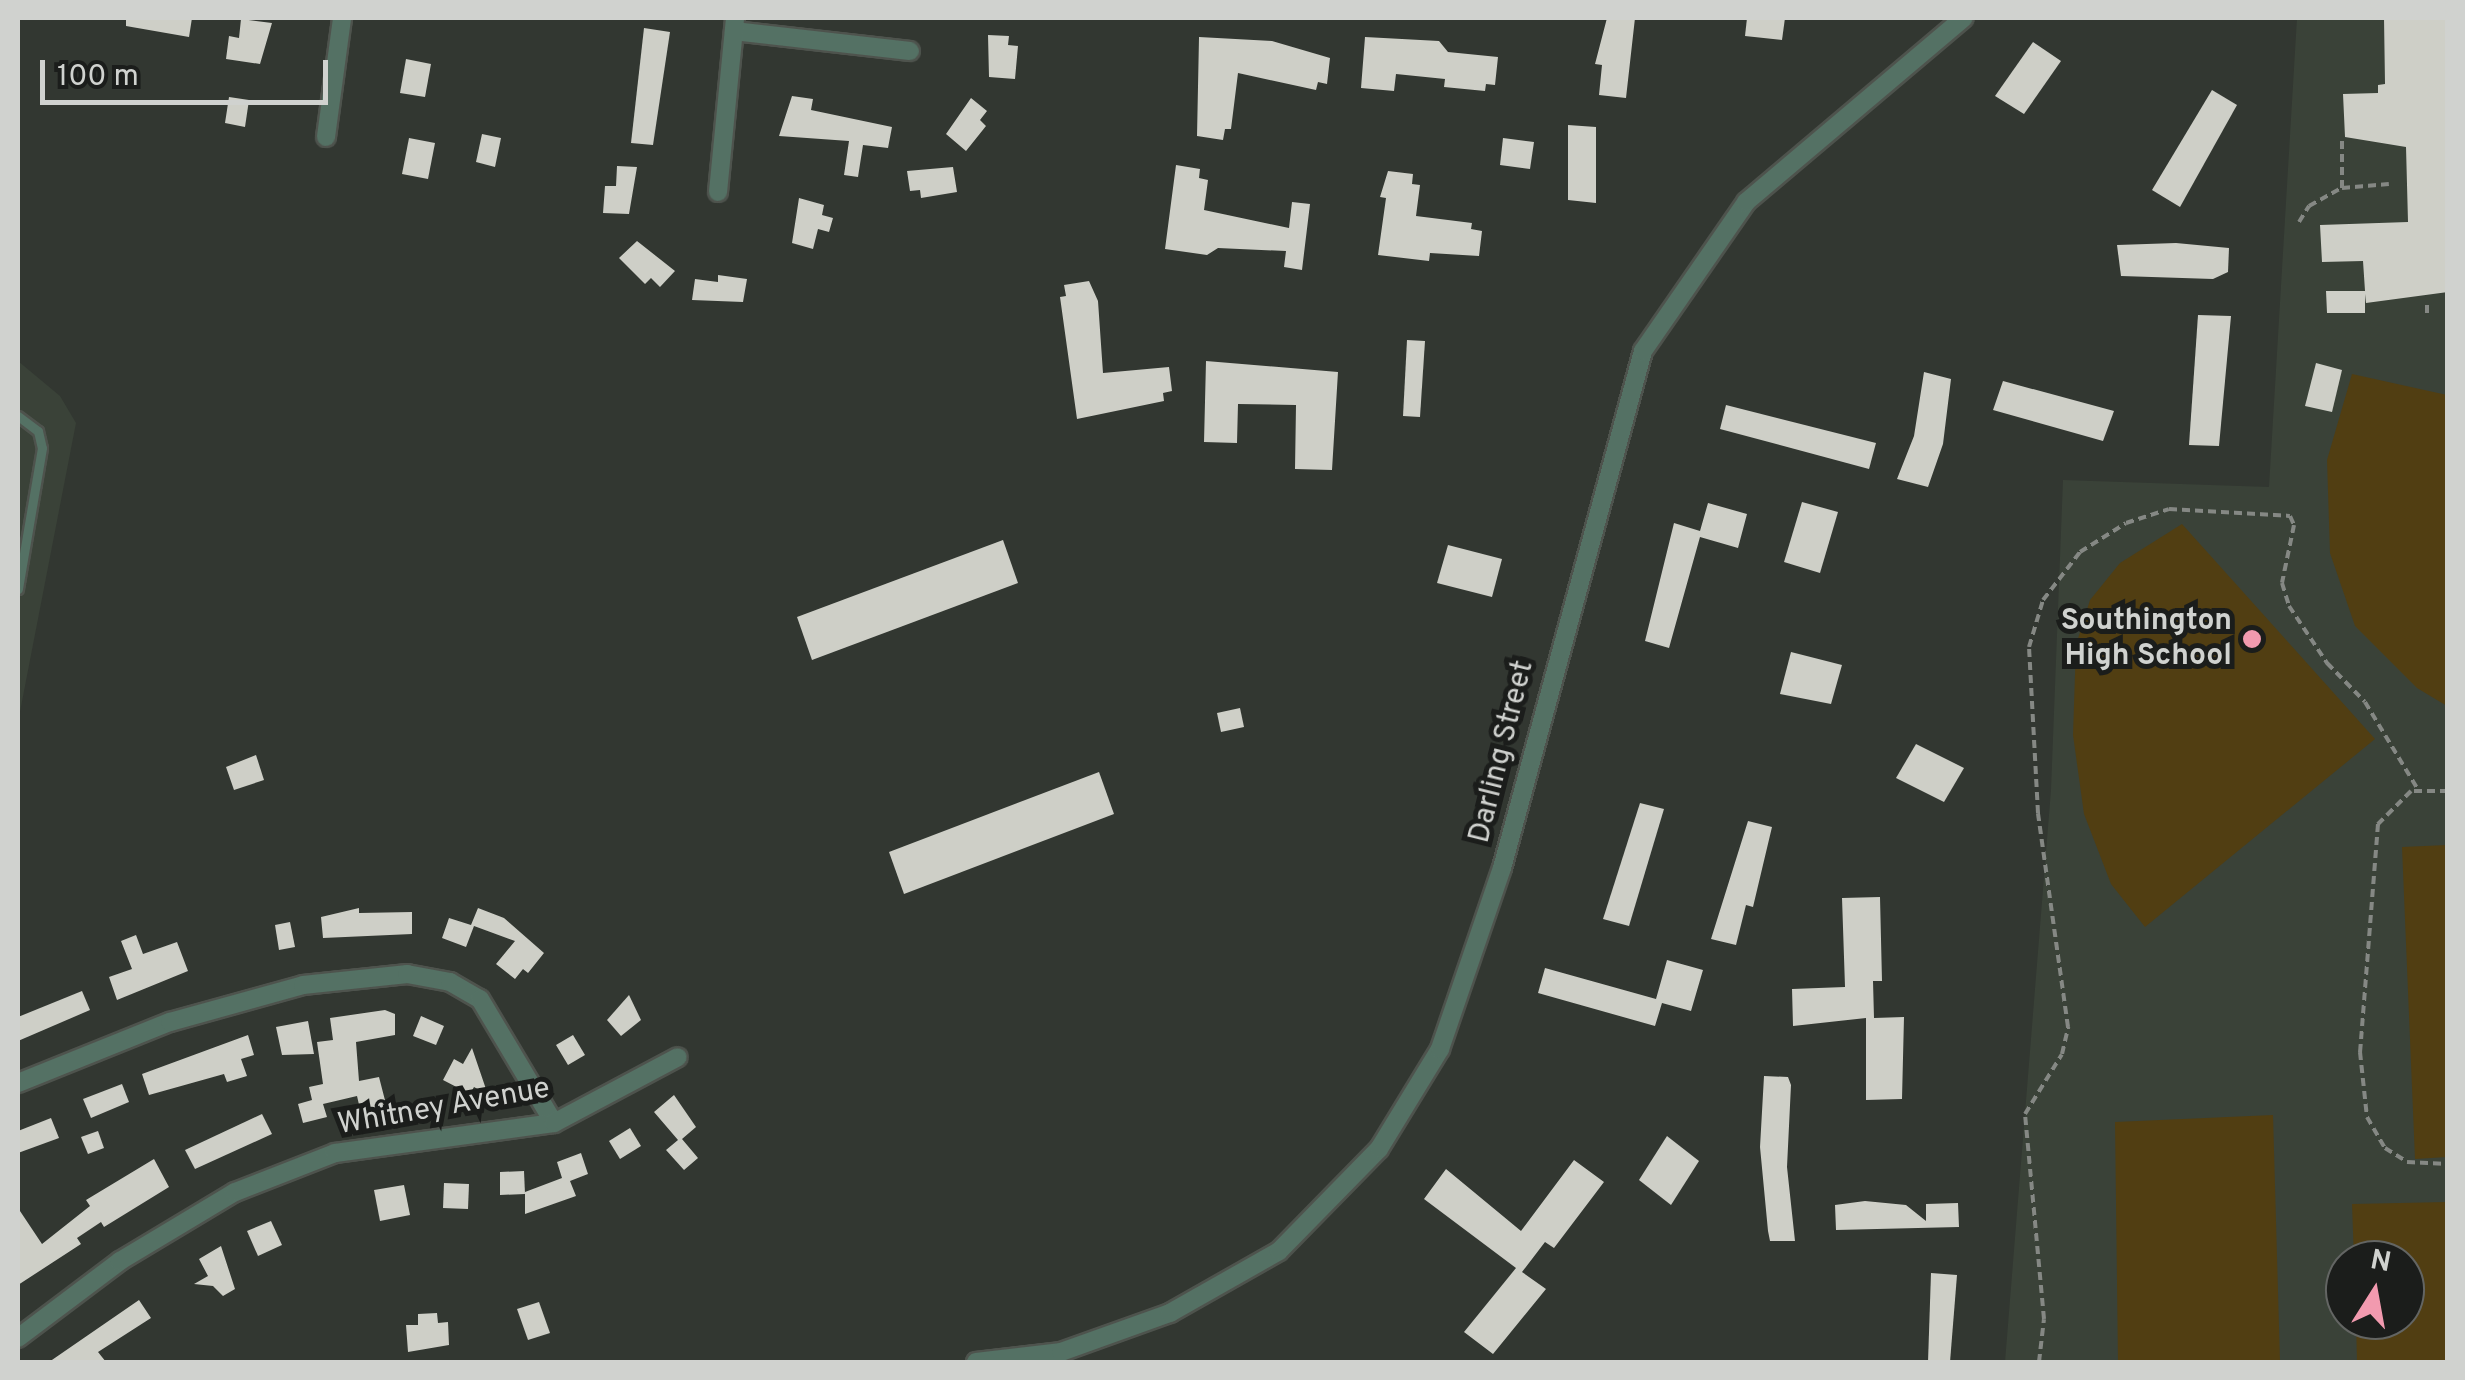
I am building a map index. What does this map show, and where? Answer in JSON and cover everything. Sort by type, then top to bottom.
[{"type":"street","points":[[326,138],[342,18]]},
{"type":"street","name":"Darling Street","points":[[976,1362],[1060,1352],[1170,1313],[1279,1251],[1379,1149],[1440,1050],[1502,868],[1643,351],[1746,202],[1964,18]]},
{"type":"street","points":[[718,192],[734,24],[910,52]]},
{"type":"street","points":[[18,1083],[170,1022],[303,985],[407,974],[450,982],[480,999],[554,1122]]},
{"type":"street","name":"Whitney Avenue","points":[[18,1338],[120,1260],[234,1192],[335,1152],[554,1122],[678,1057]]},
{"type":"lane","points":[[18,416],[38,431],[42,448],[18,589]]},
{"type":"path","points":[[2342,138],[2342,188]]},
{"type":"path","points":[[2298,222],[2309,206],[2342,188],[2390,184]]},
{"type":"path","points":[[2427,305],[2428,315]]},
{"type":"path","points":[[2039,1362],[2044,1319],[2025,1114],[2062,1054],[2068,1027],[2038,813],[2029,647],[2043,600],[2080,552],[2126,524],[2170,509],[2290,516],[2294,525],[2282,582],[2290,606],[2328,664],[2365,702],[2419,791]]},
{"type":"path","points":[[2448,791],[2411,791],[2378,824],[2360,1052],[2367,1117],[2386,1148],[2419,1165],[2448,1164]]},
{"type":"shaded area","name":"Southington High School","points":[[2297,18],[2447,18],[2447,1362],[2005,1362],[2051,790],[2063,480],[2269,487]]},
{"type":"shaded area","points":[[18,361],[60,396],[76,423],[18,722]]},
{"type":"shaded area","points":[[2352,374],[2447,395],[2447,706],[2417,688],[2355,626],[2330,553],[2327,460]]},
{"type":"shaded area","points":[[2182,524],[2375,739],[2145,927],[2111,884],[2084,814],[2073,735],[2076,645],[2090,600],[2120,563]]},
{"type":"shaded area","points":[[2447,845],[2447,1157],[2415,1159],[2402,847]]},
{"type":"shaded area","points":[[2273,1115],[2280,1362],[2118,1362],[2115,1122]]},
{"type":"shaded area","points":[[2447,1202],[2447,1362],[2357,1362],[2356,1340],[2425,1340],[2425,1240],[2353,1240],[2352,1204]]},
{"type":"building","points":[[126,18],[192,18],[189,37],[126,26]]},
{"type":"building","points":[[1607,18],[1635,18],[1626,98],[1599,95],[1602,65],[1595,64]]},
{"type":"building","points":[[1747,18],[1785,18],[1782,40],[1745,36]]},
{"type":"building","points":[[2384,18],[2448,18],[2448,292],[2366,303],[2365,294],[2365,313],[2327,313],[2326,291],[2365,291],[2363,261],[2322,262],[2320,225],[2408,222],[2406,147],[2345,137],[2343,94],[2378,93],[2378,85],[2385,84]]},
{"type":"building","points":[[241,19],[272,23],[260,64],[226,59],[229,36],[239,38]]},
{"type":"building","points":[[644,28],[670,32],[653,145],[631,143]]},
{"type":"building","points":[[988,35],[1009,36],[1008,45],[1018,46],[1015,79],[989,77]]},
{"type":"building","points":[[1199,37],[1272,41],[1330,58],[1327,84],[1318,82],[1316,90],[1238,73],[1231,129],[1225,129],[1223,140],[1197,136]]},
{"type":"building","points":[[1365,37],[1439,41],[1448,52],[1498,57],[1495,85],[1486,84],[1485,91],[1444,87],[1445,79],[1396,74],[1394,91],[1361,88]]},
{"type":"building","points":[[2033,42],[2061,61],[2024,114],[1995,96]]},
{"type":"building","points":[[406,59],[431,64],[425,97],[400,93]]},
{"type":"building","points":[[2212,90],[2237,105],[2180,207],[2152,190]]},
{"type":"building","points":[[792,96],[813,99],[811,110],[892,127],[888,148],[863,145],[858,177],[844,175],[849,141],[779,136]]},
{"type":"building","points":[[229,97],[249,100],[245,127],[225,123]]},
{"type":"building","points":[[971,98],[987,111],[980,120],[986,126],[966,151],[946,134]]},
{"type":"building","points":[[1568,125],[1596,127],[1596,203],[1568,200]]},
{"type":"building","points":[[482,134],[501,138],[495,167],[476,162]]},
{"type":"building","points":[[409,138],[435,143],[428,179],[402,174]]},
{"type":"building","points":[[1503,138],[1534,142],[1530,169],[1500,165]]},
{"type":"building","points":[[1176,165],[1200,169],[1199,178],[1208,180],[1204,210],[1289,228],[1292,202],[1310,204],[1302,270],[1284,267],[1286,251],[1218,248],[1207,255],[1165,249]]},
{"type":"building","points":[[617,166],[637,167],[629,214],[603,213],[605,186],[616,186]]},
{"type":"building","points":[[953,167],[957,192],[921,198],[920,190],[910,191],[907,171]]},
{"type":"building","points":[[1388,171],[1413,174],[1412,184],[1420,185],[1416,216],[1472,223],[1471,229],[1482,231],[1479,256],[1430,253],[1429,261],[1378,255],[1386,198],[1380,197]]},
{"type":"building","points":[[799,198],[824,205],[822,215],[833,218],[829,232],[818,229],[813,249],[792,243]]},
{"type":"building","points":[[637,241],[675,271],[660,287],[651,278],[645,284],[619,258]]},
{"type":"building","points":[[2176,243],[2229,248],[2228,272],[2213,279],[2121,276],[2117,245]]},
{"type":"building","points":[[718,275],[747,279],[743,302],[692,300],[695,279],[718,282]]},
{"type":"building","points":[[1089,281],[1098,301],[1103,373],[1169,367],[1172,391],[1163,393],[1164,401],[1077,419],[1060,297],[1066,296],[1064,285]]},
{"type":"building","points":[[2198,315],[2231,316],[2219,446],[2189,445]]},
{"type":"building","points":[[1407,340],[1425,341],[1420,417],[1403,416]]},
{"type":"building","points":[[1206,361],[1338,372],[1332,470],[1295,469],[1296,405],[1238,404],[1237,443],[1204,442]]},
{"type":"building","points":[[2316,363],[2342,370],[2332,412],[2305,406]]},
{"type":"building","points":[[1924,372],[1951,379],[1943,444],[1928,487],[1897,479],[1914,436]]},
{"type":"building","points":[[2003,381],[2114,411],[2103,441],[1993,410]]},
{"type":"building","points":[[1726,405],[1876,443],[1869,469],[1720,429]]},
{"type":"building","points":[[1802,502],[1838,512],[1820,573],[1784,562]]},
{"type":"building","points":[[1708,503],[1747,514],[1738,548],[1700,537],[1669,648],[1645,641],[1674,523],[1700,531]]},
{"type":"building","points":[[1003,540],[1018,583],[812,660],[797,617]]},
{"type":"building","points":[[1448,545],[1502,559],[1492,597],[1437,583]]},
{"type":"building","points":[[1791,652],[1842,665],[1831,704],[1780,694]]},
{"type":"building","points":[[1240,708],[1244,727],[1221,732],[1217,713]]},
{"type":"building","points":[[1916,744],[1964,768],[1944,802],[1896,778]]},
{"type":"building","points":[[256,755],[264,780],[234,790],[226,767]]},
{"type":"building","points":[[1099,772],[1114,814],[904,894],[889,852]]},
{"type":"building","points":[[1640,803],[1664,809],[1629,926],[1603,919]]},
{"type":"building","points":[[1748,821],[1772,827],[1753,907],[1746,905],[1736,945],[1711,939]]},
{"type":"building","points":[[1880,897],[1882,981],[1873,981],[1874,1018],[1904,1017],[1902,1099],[1866,1100],[1866,1018],[1793,1026],[1792,989],[1845,987],[1842,898]]},
{"type":"building","points":[[359,908],[359,913],[412,912],[412,934],[323,938],[321,917]]},
{"type":"building","points":[[478,908],[504,918],[544,953],[528,973],[523,969],[515,979],[496,964],[515,941],[474,926],[466,947],[442,938],[449,918],[471,925]]},
{"type":"building","points":[[290,922],[295,947],[279,950],[275,925]]},
{"type":"building","points":[[136,935],[143,954],[177,942],[188,971],[117,1000],[109,977],[132,969],[121,941]]},
{"type":"building","points":[[1667,960],[1703,970],[1691,1011],[1662,1003],[1655,1026],[1538,993],[1545,968],[1656,999]]},
{"type":"building","points":[[82,991],[90,1010],[18,1041],[18,1017]]},
{"type":"building","points":[[629,995],[641,1020],[621,1036],[607,1020]]},
{"type":"building","points":[[385,1010],[395,1014],[395,1035],[356,1042],[359,1081],[379,1077],[387,1108],[360,1109],[357,1096],[323,1104],[327,1117],[303,1123],[298,1104],[312,1100],[309,1087],[323,1084],[317,1042],[333,1040],[330,1018]]},
{"type":"building","points":[[421,1016],[444,1026],[436,1045],[413,1036]]},
{"type":"building","points":[[308,1021],[314,1054],[282,1055],[276,1027]]},
{"type":"building","points":[[248,1035],[254,1055],[241,1059],[247,1076],[227,1082],[224,1074],[149,1095],[142,1074]]},
{"type":"building","points":[[573,1035],[585,1055],[568,1065],[556,1045]]},
{"type":"building","points":[[472,1048],[488,1095],[474,1087],[470,1094],[443,1080],[454,1059],[463,1064]]},
{"type":"building","points":[[1764,1076],[1788,1077],[1791,1085],[1787,1167],[1795,1241],[1770,1241],[1768,1231],[1760,1147]]},
{"type":"building","points":[[122,1084],[129,1102],[91,1118],[83,1099]]},
{"type":"building","points":[[674,1095],[696,1127],[682,1139],[698,1158],[684,1170],[666,1150],[678,1140],[654,1112]]},
{"type":"building","points":[[262,1114],[272,1134],[195,1169],[185,1150]]},
{"type":"building","points":[[51,1118],[59,1138],[18,1153],[18,1131]]},
{"type":"building","points":[[630,1128],[641,1146],[620,1159],[609,1141]]},
{"type":"building","points":[[98,1131],[104,1148],[88,1154],[81,1137]]},
{"type":"building","points":[[1667,1136],[1699,1161],[1671,1205],[1639,1180]]},
{"type":"building","points":[[581,1153],[588,1174],[570,1181],[576,1196],[525,1214],[525,1192],[562,1178],[557,1162]]},
{"type":"building","points":[[154,1159],[169,1187],[104,1227],[101,1222],[77,1238],[81,1244],[18,1285],[18,1208],[42,1244],[90,1206],[86,1200]]},
{"type":"building","points":[[1574,1160],[1604,1182],[1554,1248],[1545,1242],[1522,1272],[1546,1289],[1493,1354],[1464,1332],[1516,1268],[1424,1199],[1446,1169],[1521,1231]]},
{"type":"building","points":[[524,1171],[525,1194],[500,1195],[500,1172]]},
{"type":"building","points":[[444,1183],[469,1184],[468,1209],[443,1208]]},
{"type":"building","points":[[404,1185],[410,1215],[380,1221],[374,1190]]},
{"type":"building","points":[[1865,1201],[1906,1205],[1926,1221],[1926,1204],[1958,1203],[1959,1227],[1836,1230],[1835,1205]]},
{"type":"building","points":[[271,1221],[282,1245],[258,1256],[247,1231]]},
{"type":"building","points":[[221,1246],[235,1289],[223,1296],[213,1286],[194,1284],[208,1276],[199,1259]]},
{"type":"building","points":[[1931,1273],[1957,1275],[1950,1362],[1928,1362]]},
{"type":"building","points":[[139,1300],[151,1318],[98,1352],[106,1362],[49,1362]]},
{"type":"building","points":[[539,1302],[550,1333],[528,1340],[517,1309]]},
{"type":"building","points":[[437,1313],[438,1323],[448,1322],[449,1345],[408,1352],[406,1325],[418,1325],[418,1314]]},
{"type":"place","name":"Southington High School","points":[[2252,639]]}]
